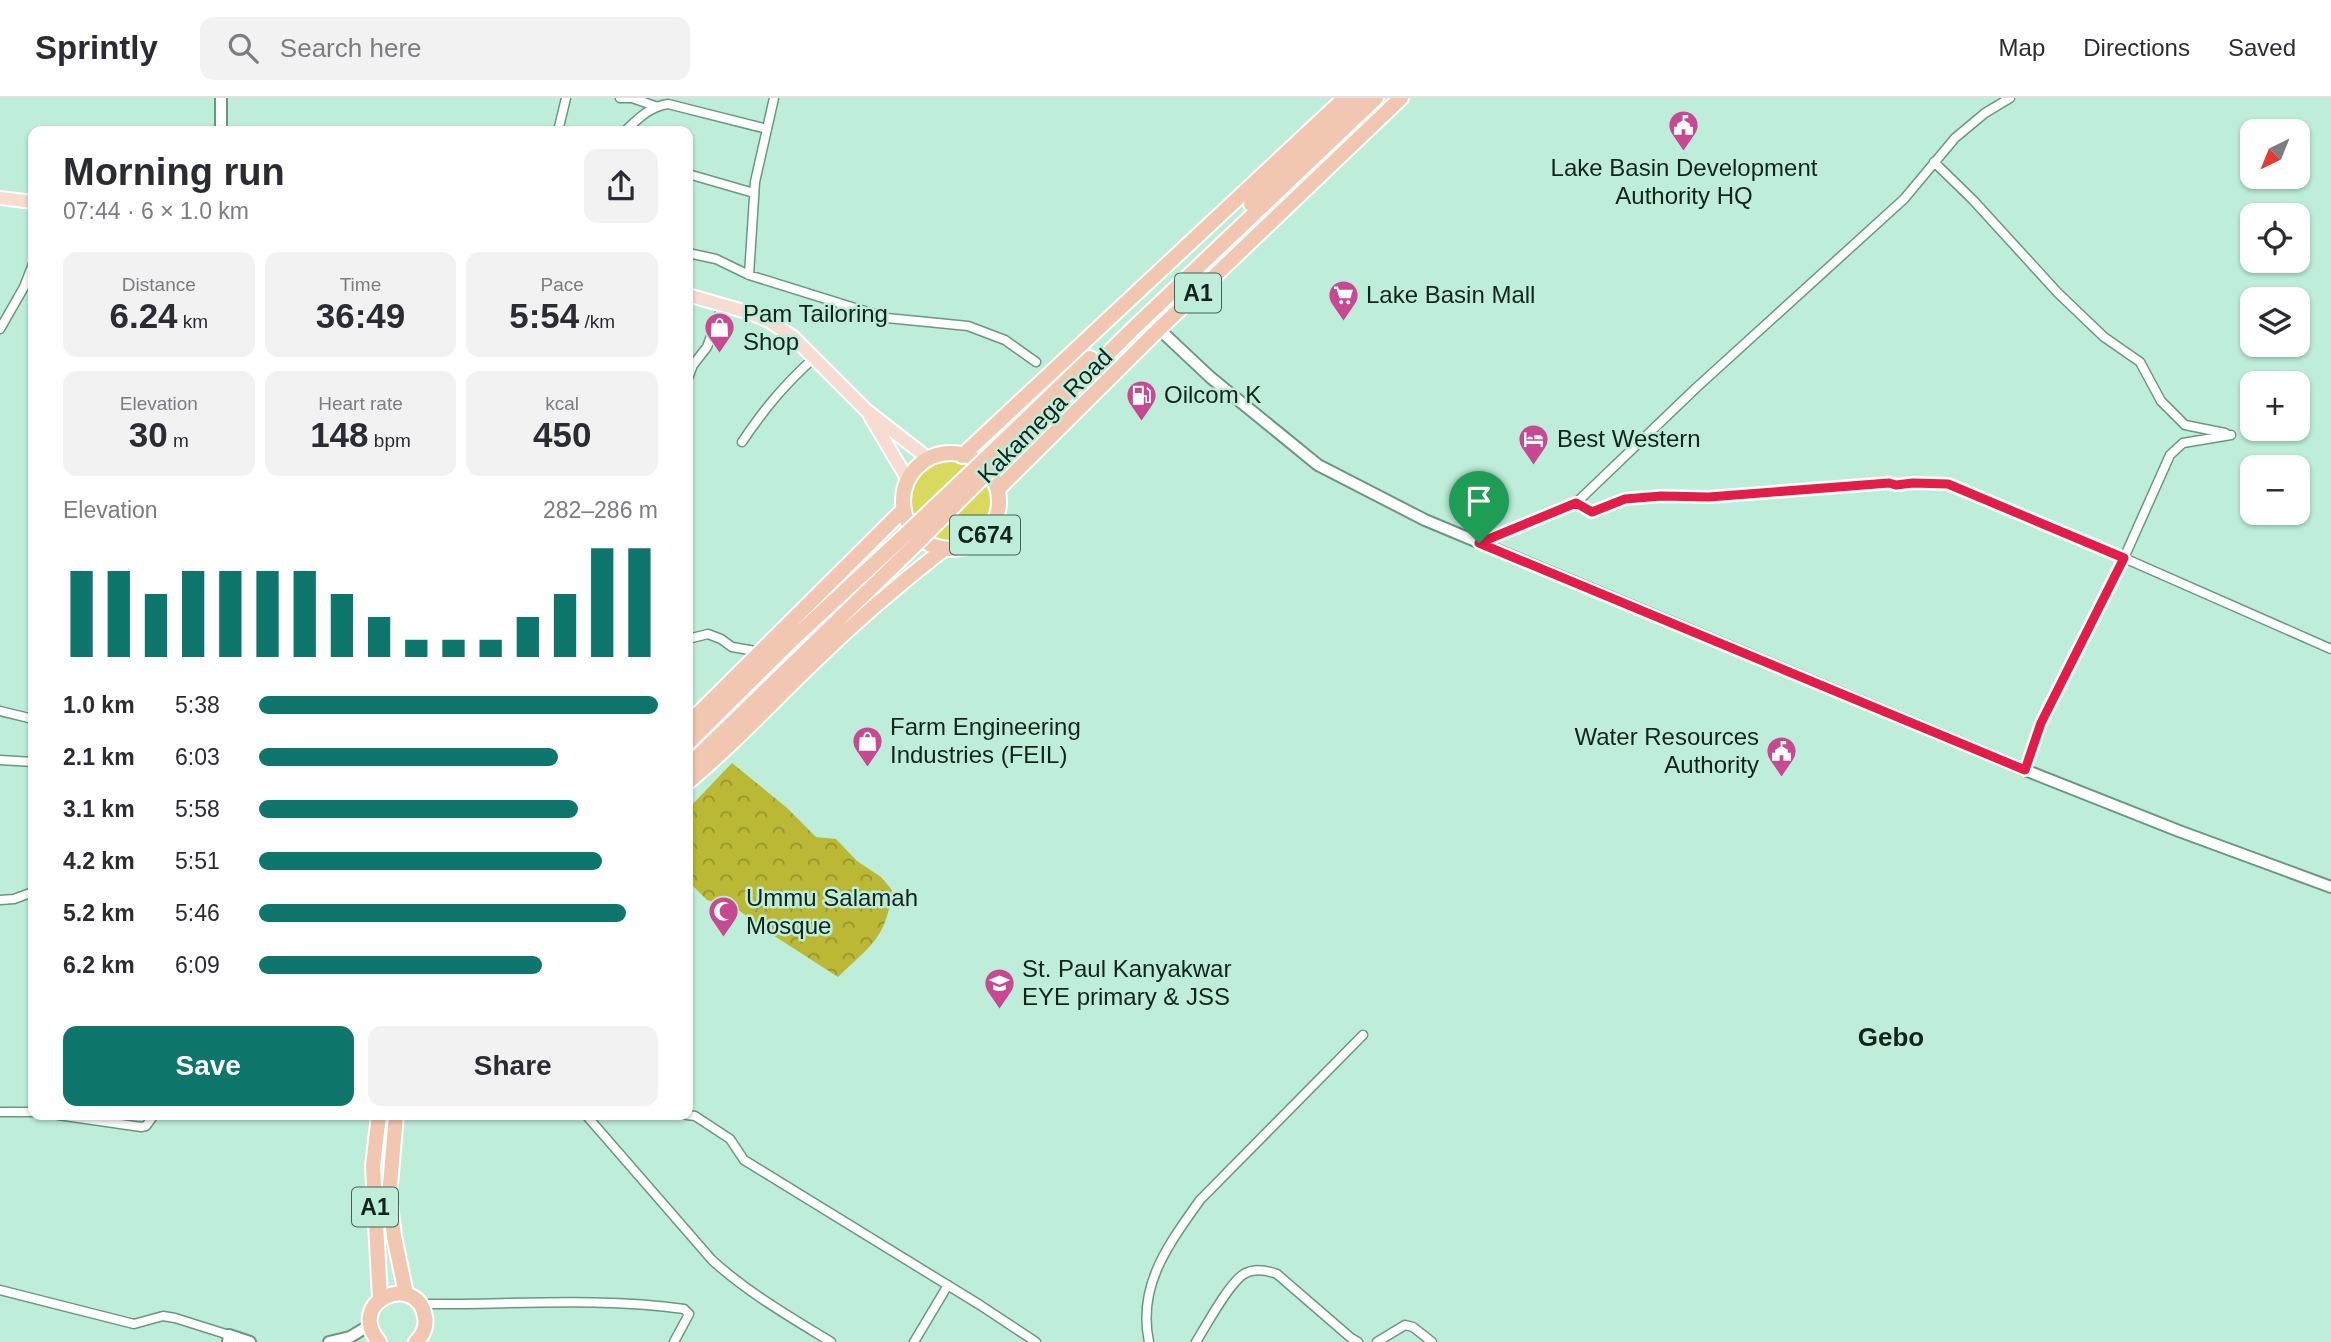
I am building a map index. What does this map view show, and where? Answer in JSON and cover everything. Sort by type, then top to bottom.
[{"type":"highway","name":"Kakamega Road","points":[[693,738],[794,638],[985,459],[1360,98]]},
{"type":"highway","name":"Kakamega Road","points":[[693,761],[1135,327],[1376,98]]},
{"type":"highway","name":"A1","points":[[998,489],[1159,329],[1401,98]]},
{"type":"highway","name":"A1","points":[[962,456],[1340,100]]},
{"type":"highway","points":[[693,719],[904,509],[908,480],[917,468],[929,459],[943,454],[962,456]]},
{"type":"highway","name":"C674","points":[[904,509],[908,523],[918,536],[944,549],[959,549],[973,544],[985,535],[994,523],[999,509],[998,489],[985,467],[962,456]]},
{"type":"highway","points":[[693,778],[817,659],[911,574],[944,549]]},
{"type":"highway","name":"A1","points":[[370,1325],[373,1306],[380,1299],[373,1166],[378,1120]]},
{"type":"highway","name":"A1","points":[[396,1120],[389,1197],[406,1294]]},
{"type":"highway","points":[[380,1299],[388,1294],[406,1294],[420,1304],[426,1321],[416,1342]]},
{"type":"highway","points":[[370,1325],[379,1342]]},
{"type":"main road","points":[[221,98],[221,126]]},
{"type":"main road","points":[[0,198],[28,201]]},
{"type":"main road","points":[[693,296],[769,321],[793,337],[866,410],[929,459]]},
{"type":"main road","points":[[1159,329],[1210,377],[1318,465],[1425,520],[2025,770],[2331,887]]},
{"type":"main road","points":[[866,410],[908,480]]},
{"type":"main road","points":[[329,1342],[348,1340],[370,1325]]},
{"type":"main road","points":[[228,1339],[250,1342]]},
{"type":"street","points":[[559,126],[566,98]]},
{"type":"street","points":[[620,98],[631,98],[655,106]]},
{"type":"street","points":[[749,275],[754,193],[774,98]]},
{"type":"street","points":[[1478,543],[1576,503],[1696,388],[1904,199],[1955,138],[1984,113],[2010,98]]},
{"type":"street","points":[[630,126],[655,106],[668,104],[767,129]]},
{"type":"street","points":[[1934,162],[1973,200],[2058,293],[2104,337],[2140,362],[2161,401],[2185,425],[2231,435],[2183,443],[2170,455],[2124,558],[2041,723],[2025,770]]},
{"type":"street","points":[[693,175],[754,193]]},
{"type":"street","points":[[693,254],[716,259],[749,275],[887,318],[968,326],[1005,340],[1036,362]]},
{"type":"street","points":[[0,329],[28,277]]},
{"type":"street","points":[[693,365],[707,347],[723,304]]},
{"type":"street","points":[[741,442],[767,405],[815,358]]},
{"type":"street","points":[[1576,503],[1592,512],[1625,499],[1661,496],[1709,497],[1889,483],[1948,484],[2331,649]]},
{"type":"street","points":[[693,638],[708,634],[732,647],[761,652]]},
{"type":"street","points":[[0,711],[28,718]]},
{"type":"street","points":[[0,760],[28,762]]},
{"type":"street","points":[[0,900],[28,894]]},
{"type":"street","points":[[1149,1342],[1145,1322],[1150,1286],[1159,1262],[1178,1230],[1200,1200],[1363,1035]]},
{"type":"street","points":[[0,1112],[28,1112]]},
{"type":"street","points":[[693,1116],[730,1139],[744,1160],[1036,1342]]},
{"type":"street","points":[[93,1120],[142,1127],[150,1120]]},
{"type":"street","points":[[590,1120],[712,1260],[769,1303],[831,1342]]},
{"type":"street","points":[[1196,1342],[1235,1283],[1244,1274],[1265,1270],[1277,1274],[1359,1342]]},
{"type":"street","points":[[914,1342],[948,1285]]},
{"type":"street","points":[[0,1290],[134,1324],[163,1316],[175,1318],[228,1339]]},
{"type":"street","points":[[420,1304],[502,1305],[557,1302],[630,1304],[687,1310],[689,1314],[674,1342]]},
{"type":"street","points":[[1377,1342],[1405,1325],[1413,1327],[1432,1342]]},
{"type":"green space","points":[[732,763],[786,807],[816,837],[836,839],[857,861],[881,877],[892,890],[886,919],[868,949],[838,977],[736,908],[707,900],[693,886],[693,804]]},
{"type":"shaded area","points":[[950,462],[965,465],[978,474],[987,487],[990,502],[987,517],[978,530],[965,539],[950,542],[935,539],[922,530],[913,517],[910,502],[913,487],[922,474],[935,465]]},
{"type":"place","name":"Lake Basin Development Authority HQ","points":[[1684,153]]},
{"type":"place","name":"Lake Basin Mall","points":[[1343,322]]},
{"type":"place","name":"Pam Tailoring Shop","points":[[720,355]]},
{"type":"place","name":"Oilcom K","points":[[1141,422]]},
{"type":"place","name":"Best Western","points":[[1534,466]]},
{"type":"place","name":"Farm Engineering Industries (FEIL)","points":[[867,768]]},
{"type":"place","name":"Water Resources Authority","points":[[1782,778]]},
{"type":"place","name":"Ummu Salamah Mosque","points":[[723,939]]},
{"type":"place","name":"St. Paul Kanyakwar EYE primary & JSS","points":[[999,1010]]},
{"type":"district","name":"Gebo","points":[[1891,1037]]},
{"type":"route","points":[[1913,483],[1948,484],[2124,558],[2041,723],[2025,770],[1479,543],[1576,503],[1592,512],[1625,499],[1661,496],[1709,497],[1913,483]]}]
